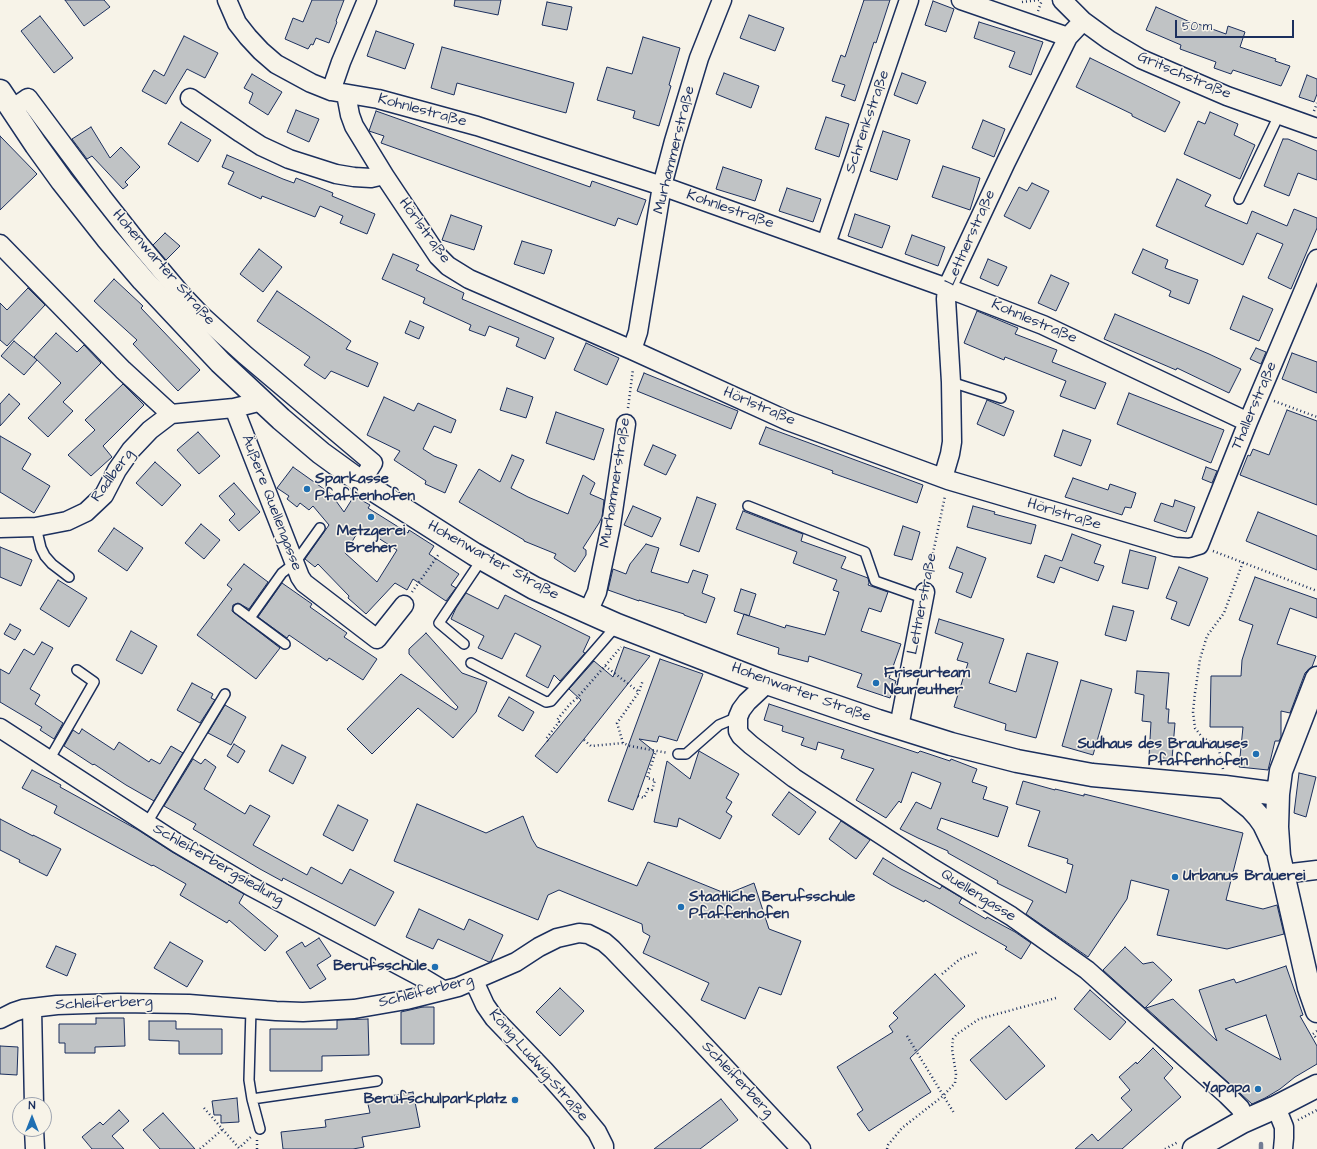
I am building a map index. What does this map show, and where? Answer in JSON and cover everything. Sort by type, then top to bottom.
[{"type":"street","name":"Kohnlestraße","points":[[228,0],[237,22],[261,51],[276,64],[312,84],[339,92],[378,99],[477,126],[662,186],[948,288],[1043,325],[1248,422]]},
{"type":"street","points":[[339,92],[341,62],[367,0]]},
{"type":"street","name":"Murhammerstraße","points":[[633,351],[638,332],[662,186],[699,58],[722,0]]},
{"type":"street","name":"Schrenkstraße","points":[[826,244],[909,0]]},
{"type":"street","points":[[961,0],[1068,37]]},
{"type":"street","name":"Gritschstraße","points":[[1064,0],[1083,21],[1109,40],[1141,59],[1227,96],[1317,128]]},
{"type":"street","name":"Lettnerstraße","points":[[946,479],[950,454],[952,419],[946,299],[948,288],[1003,168],[1068,37],[1083,21]]},
{"type":"street","name":"Hörlstraße","points":[[339,92],[354,126],[384,175],[438,256],[448,266],[469,279],[788,421],[946,479],[1175,548],[1194,547]]},
{"type":"street","name":"Hohenwarter Straße","points":[[361,482],[373,462],[245,355],[202,316],[182,295],[102,197],[28,98],[6,100],[36,145],[62,180],[142,280],[220,362],[262,401],[321,453],[361,482],[482,559],[534,588],[625,628],[764,682],[899,727],[983,752],[1052,768],[1116,777],[1225,787],[1278,794]]},
{"type":"street","points":[[190,98],[261,146],[289,159],[336,174],[370,178],[384,175]]},
{"type":"street","points":[[0,244],[123,370],[171,414],[234,408],[262,401]]},
{"type":"street","name":"Thallerstraße","points":[[1194,547],[1317,259]]},
{"type":"street","name":"Äußere Quellengasse","points":[[234,408],[304,583],[377,639],[404,605]]},
{"type":"street","name":"Radlberg","points":[[0,528],[36,527],[67,521],[86,512],[104,495],[117,470],[131,450],[150,430],[171,414]]},
{"type":"street","name":"Murhammerstraße","points":[[588,612],[597,592],[611,525],[626,424]]},
{"type":"street","name":"Lettnerstraße","points":[[899,727],[924,595]]},
{"type":"street","points":[[1317,678],[1281,771],[1276,827],[1281,865],[1309,988],[1317,1011]]},
{"type":"street","points":[[738,717],[747,702],[762,688],[764,682]]},
{"type":"street","name":"Quellengasse","points":[[738,717],[738,731],[741,736],[750,745],[794,778],[932,868],[1011,916],[1087,970],[1227,1095],[1240,1108],[1246,1120]]},
{"type":"street","name":"Schleiferbergsiedlung","points":[[0,728],[177,843],[250,886],[416,974],[443,990]]},
{"type":"street","points":[[1225,787],[1251,808],[1259,817],[1264,824],[1281,865]]},
{"type":"street","points":[[1281,865],[1317,870]]},
{"type":"street","name":"Schleiferberg","points":[[5,1012],[57,1005],[132,1003],[189,1004],[303,1012],[354,1009],[406,1000],[474,981],[516,962],[539,947],[557,938],[579,933],[588,934],[604,942],[617,955],[801,1149]]},
{"type":"street","name":"König-Ludwig-Straße","points":[[474,981],[485,1005],[494,1018],[568,1097],[596,1132],[604,1146],[604,1149]]},
{"type":"street","points":[[32,1008],[34,1097]]},
{"type":"street","points":[[1194,1149],[1246,1120],[1276,1107],[1317,1086]]},
{"type":"street","points":[[1276,1107],[1284,1126],[1283,1149]]},
{"type":"street","points":[[34,1137],[35,1149]]},
{"type":"lane","points":[[1238,199],[1279,115]]},
{"type":"lane","points":[[951,382],[1001,398]]},
{"type":"lane","points":[[748,506],[865,552],[876,581],[924,595]]},
{"type":"lane","points":[[36,527],[41,548],[45,556],[52,564],[69,577]]},
{"type":"lane","points":[[250,618],[282,573],[295,562],[320,528]]},
{"type":"lane","points":[[464,644],[439,623],[482,559]]},
{"type":"lane","points":[[238,609],[285,644]]},
{"type":"lane","points":[[471,662],[546,702],[552,701],[625,628]]},
{"type":"lane","points":[[49,760],[94,682],[77,670]]},
{"type":"lane","points":[[147,823],[225,694]]},
{"type":"lane","points":[[678,754],[686,754],[719,725],[738,717]]},
{"type":"lane","points":[[251,1009],[249,1080],[252,1099],[260,1129]]},
{"type":"lane","points":[[252,1099],[377,1081]]},
{"type":"path","points":[[1015,0],[1022,2],[1039,0]]},
{"type":"path","name":"Murhammerstraße","points":[[626,424],[633,351]]},
{"type":"path","points":[[1259,396],[1317,417]]},
{"type":"path","name":"Lettnerstraße","points":[[924,595],[946,479]]},
{"type":"path","points":[[404,605],[449,538]]},
{"type":"path","points":[[1194,547],[1242,562],[1317,591]]},
{"type":"path","points":[[1225,787],[1219,750],[1217,746],[1202,737],[1195,728],[1194,706],[1198,674],[1207,636],[1224,613],[1242,562]]},
{"type":"path","points":[[548,741],[546,739],[559,722],[557,720],[605,666],[625,628]]},
{"type":"path","points":[[605,666],[639,692]]},
{"type":"path","points":[[623,743],[617,723],[639,692],[644,680]]},
{"type":"path","points":[[584,740],[591,746],[623,743],[630,746],[678,754]]},
{"type":"path","points":[[638,796],[644,798],[648,789],[652,790],[655,780],[647,778],[656,751]]},
{"type":"path","points":[[942,974],[960,959],[978,952]]},
{"type":"path","points":[[887,1149],[888,1145],[902,1128],[944,1096],[955,1083],[956,1074],[952,1049],[953,1039],[957,1034],[979,1019],[1056,998]]},
{"type":"path","points":[[1317,1031],[1313,1034],[1317,1039]]},
{"type":"path","points":[[907,1036],[954,1113]]},
{"type":"path","points":[[204,1108],[239,1148],[260,1129]]},
{"type":"path","points":[[200,1149],[223,1129]]},
{"type":"building","points":[[65,0],[104,0],[110,7],[84,26]]},
{"type":"building","points":[[312,0],[344,0],[329,43],[316,38],[313,45],[311,44],[308,49],[285,39],[293,18],[303,22]]},
{"type":"building","points":[[455,0],[501,0],[498,15],[454,6]]},
{"type":"building","points":[[864,0],[890,0],[876,43],[874,42],[855,101],[841,96],[845,85],[832,81],[841,55],[845,57]]},
{"type":"building","points":[[933,1],[954,9],[946,32],[925,25]]},
{"type":"building","points":[[547,2],[572,7],[567,30],[542,25]]},
{"type":"building","points":[[1156,7],[1190,22],[1226,34],[1228,26],[1245,32],[1240,47],[1276,59],[1275,61],[1290,66],[1281,86],[1233,70],[1231,74],[1214,68],[1216,62],[1180,49],[1181,45],[1146,30]]},
{"type":"building","points":[[749,15],[784,28],[775,51],[740,38]]},
{"type":"building","points":[[40,16],[73,58],[54,73],[21,31]]},
{"type":"building","points":[[979,22],[1043,42],[1031,75],[1009,67],[1015,52],[974,38]]},
{"type":"building","points":[[376,31],[414,44],[405,69],[367,56]]},
{"type":"building","points":[[184,36],[218,53],[205,78],[187,69],[166,104],[142,91],[154,70],[164,76]]},
{"type":"building","points":[[643,37],[680,48],[659,126],[633,118],[635,111],[597,100],[607,67],[632,74]]},
{"type":"building","points":[[442,47],[574,83],[566,113],[457,83],[454,95],[431,88]]},
{"type":"building","points":[[1090,58],[1180,102],[1165,132],[1076,87]]},
{"type":"building","points":[[724,73],[759,86],[751,108],[716,94]]},
{"type":"building","points":[[902,73],[926,82],[917,104],[894,95]]},
{"type":"building","points":[[252,74],[282,92],[268,115],[249,103],[253,93],[244,88]]},
{"type":"building","points":[[1307,75],[1317,79],[1317,94],[1314,102],[1299,97]]},
{"type":"building","points":[[296,110],[319,119],[309,142],[287,132]]},
{"type":"building","points":[[376,111],[590,187],[592,181],[646,200],[637,225],[618,218],[615,226],[381,143],[384,136],[369,131]]},
{"type":"building","points":[[1210,112],[1238,124],[1234,135],[1255,145],[1240,179],[1184,154],[1198,121],[1205,124]]},
{"type":"building","points":[[826,117],[849,124],[839,157],[815,149]]},
{"type":"building","points":[[983,120],[1005,129],[994,157],[972,148]]},
{"type":"building","points":[[181,122],[211,140],[198,162],[168,144]]},
{"type":"building","points":[[91,127],[110,158],[121,147],[140,167],[125,182],[128,185],[123,189],[92,156],[87,159],[72,139]]},
{"type":"building","points":[[883,131],[910,140],[897,180],[870,171]]},
{"type":"building","points":[[0,136],[37,174],[0,210]]},
{"type":"building","points":[[1283,139],[1288,139],[1317,151],[1317,180],[1298,173],[1289,196],[1264,186]]},
{"type":"building","points":[[227,155],[294,183],[296,178],[333,193],[332,196],[375,214],[367,234],[340,223],[343,216],[320,206],[315,217],[262,196],[261,199],[228,184],[234,172],[222,167]]},
{"type":"building","points":[[943,166],[980,178],[970,210],[932,197]]},
{"type":"building","points":[[723,167],[762,180],[755,201],[716,189]]},
{"type":"building","points":[[1177,179],[1211,195],[1205,206],[1247,224],[1252,211],[1287,226],[1294,209],[1317,218],[1317,228],[1291,289],[1268,278],[1283,244],[1257,233],[1243,265],[1156,226]]},
{"type":"building","points":[[1032,183],[1049,191],[1030,229],[1004,216],[1019,187],[1027,191]]},
{"type":"building","points":[[787,188],[821,199],[813,222],[779,211]]},
{"type":"building","points":[[855,214],[890,226],[882,248],[848,236]]},
{"type":"building","points":[[451,215],[482,226],[474,250],[442,240]]},
{"type":"building","points":[[165,233],[180,246],[166,260],[153,245]]},
{"type":"building","points":[[912,235],[945,247],[938,266],[905,254]]},
{"type":"building","points":[[522,241],[552,250],[544,274],[514,264]]},
{"type":"building","points":[[259,249],[282,267],[263,292],[240,274]]},
{"type":"building","points":[[1143,249],[1168,260],[1165,268],[1198,280],[1189,304],[1169,296],[1171,291],[1132,273]]},
{"type":"building","points":[[393,254],[419,265],[416,270],[464,293],[462,299],[554,338],[545,359],[516,346],[519,338],[489,326],[485,336],[469,330],[471,325],[423,303],[425,298],[382,279]]},
{"type":"building","points":[[988,259],[1007,267],[998,286],[980,278]]},
{"type":"building","points":[[1051,275],[1069,283],[1056,311],[1038,303]]},
{"type":"building","points":[[114,279],[143,306],[141,308],[200,370],[178,391],[133,344],[137,340],[94,301]]},
{"type":"building","points":[[28,288],[45,305],[7,346],[0,340],[0,303],[7,310]]},
{"type":"building","points":[[277,291],[351,341],[346,349],[378,363],[368,387],[331,371],[325,379],[304,365],[310,357],[257,321]]},
{"type":"building","points":[[1243,296],[1273,309],[1259,341],[1230,329]]},
{"type":"building","points":[[977,311],[1018,328],[1015,334],[1057,350],[1052,362],[1106,383],[1095,409],[1060,396],[1066,381],[1005,357],[1004,360],[964,343]]},
{"type":"building","points":[[1115,314],[1241,369],[1229,393],[1177,368],[1176,370],[1104,339]]},
{"type":"building","points":[[410,321],[424,327],[419,339],[405,333]]},
{"type":"building","points":[[56,333],[77,352],[84,345],[101,363],[63,402],[73,411],[48,437],[28,418],[61,383],[34,357]]},
{"type":"building","points":[[14,341],[37,360],[24,375],[1,356]]},
{"type":"building","points":[[586,343],[619,358],[607,385],[574,370]]},
{"type":"building","points":[[1256,348],[1266,352],[1261,364],[1250,359]]},
{"type":"building","points":[[1292,353],[1317,362],[1317,393],[1282,379]]},
{"type":"building","points":[[644,373],[738,411],[731,429],[637,391]]},
{"type":"building","points":[[123,384],[144,405],[103,446],[112,457],[91,476],[68,455],[95,430],[85,420]]},
{"type":"building","points":[[507,388],[533,397],[526,418],[500,410]]},
{"type":"building","points":[[1129,393],[1224,430],[1211,463],[1117,424]]},
{"type":"building","points":[[9,394],[20,404],[0,426],[0,404]]},
{"type":"building","points":[[384,397],[414,411],[418,403],[456,420],[451,433],[434,426],[423,449],[434,456],[457,465],[445,493],[425,484],[426,481],[394,460],[400,451],[367,435]]},
{"type":"building","points":[[987,400],[1014,411],[1004,436],[977,424]]},
{"type":"building","points":[[1287,410],[1317,421],[1317,505],[1240,475],[1248,455],[1250,456],[1253,449],[1269,455]]},
{"type":"building","points":[[556,412],[604,429],[594,460],[546,443]]},
{"type":"building","points":[[766,427],[923,485],[917,503],[832,473],[833,471],[759,444]]},
{"type":"building","points":[[1063,430],[1091,440],[1081,466],[1054,456]]},
{"type":"building","points":[[198,432],[220,456],[199,474],[177,450]]},
{"type":"building","points":[[0,436],[31,454],[22,469],[50,486],[34,513],[0,492]]},
{"type":"building","points":[[653,445],[676,455],[666,475],[644,465]]},
{"type":"building","points":[[512,455],[524,460],[511,488],[568,514],[583,475],[595,483],[590,494],[604,500],[602,517],[583,548],[586,550],[586,555],[575,572],[554,558],[556,554],[524,541],[459,502],[479,469],[500,482]]},
{"type":"building","points":[[155,462],[181,485],[162,506],[136,483]]},
{"type":"building","points":[[293,467],[331,494],[344,512],[354,496],[370,505],[368,508],[408,533],[409,530],[434,546],[429,554],[459,574],[451,585],[456,588],[446,601],[413,579],[407,590],[395,583],[366,614],[348,598],[349,596],[318,564],[315,567],[305,559],[329,525],[313,506],[309,510],[300,503],[297,507],[287,499],[289,496],[277,488]],"holes":[[[361,527],[397,550],[377,582],[345,553]]]},
{"type":"building","points":[[1206,467],[1217,471],[1212,483],[1202,479]]},
{"type":"building","points":[[1073,478],[1108,490],[1110,484],[1136,493],[1131,508],[1125,507],[1122,515],[1065,497]]},
{"type":"building","points":[[234,483],[260,512],[239,531],[229,520],[235,514],[219,496]]},
{"type":"building","points":[[697,497],[716,504],[699,552],[680,545]]},
{"type":"building","points":[[1175,500],[1195,507],[1186,532],[1154,521],[1161,503],[1173,507]]},
{"type":"building","points":[[633,506],[661,518],[652,537],[624,525]]},
{"type":"building","points":[[973,506],[995,512],[994,514],[1036,525],[1031,544],[967,527]]},
{"type":"building","points":[[743,511],[803,534],[801,541],[846,557],[841,568],[868,578],[868,585],[888,592],[881,612],[869,608],[861,631],[901,644],[889,678],[896,681],[890,698],[857,687],[862,674],[809,656],[808,662],[778,654],[779,648],[737,634],[744,614],[785,628],[786,625],[825,635],[839,592],[833,590],[837,580],[793,563],[797,552],[736,529]]},
{"type":"building","points":[[1258,512],[1317,536],[1317,570],[1246,541]]},
{"type":"building","points":[[201,524],[220,540],[204,559],[185,543]]},
{"type":"building","points":[[903,526],[920,532],[912,560],[894,555]]},
{"type":"building","points":[[114,528],[143,548],[127,571],[98,551]]},
{"type":"building","points":[[1072,534],[1101,545],[1094,563],[1104,566],[1098,581],[1060,567],[1054,583],[1037,577],[1045,555],[1062,561]]},
{"type":"building","points":[[646,544],[659,548],[651,572],[688,583],[693,570],[708,575],[702,593],[715,598],[706,623],[684,614],[608,590],[613,569],[626,574],[630,564]]},
{"type":"building","points":[[0,547],[32,560],[21,586],[0,577]]},
{"type":"building","points":[[957,547],[986,558],[971,598],[956,592],[963,573],[949,568]]},
{"type":"building","points":[[1130,550],[1156,557],[1148,589],[1122,583]]},
{"type":"building","points":[[244,564],[268,582],[249,609],[238,603],[233,605],[232,611],[280,648],[256,679],[197,635],[232,589],[227,585]]},
{"type":"building","points":[[1179,567],[1208,578],[1189,626],[1171,619],[1177,602],[1166,598]]},
{"type":"building","points":[[1255,577],[1317,599],[1317,618],[1290,608],[1277,644],[1316,656],[1312,667],[1305,673],[1290,713],[1281,711],[1281,737],[1279,741],[1275,741],[1268,770],[1239,767],[1243,727],[1210,727],[1211,676],[1241,676],[1242,660],[1253,625],[1239,620]]},
{"type":"building","points":[[58,580],[87,598],[69,627],[40,609]]},
{"type":"building","points":[[282,583],[312,604],[310,607],[347,633],[344,637],[377,659],[363,680],[329,658],[327,661],[289,635],[287,638],[258,617]]},
{"type":"building","points":[[741,589],[756,594],[749,616],[734,611]]},
{"type":"building","points":[[466,593],[498,609],[505,595],[590,637],[583,652],[585,653],[560,681],[554,675],[548,688],[526,676],[541,646],[515,633],[502,659],[478,648],[484,636],[451,619]]},
{"type":"building","points":[[1113,606],[1134,611],[1126,641],[1105,635]]},
{"type":"building","points":[[939,619],[1004,639],[989,683],[1016,692],[1027,653],[1058,662],[1036,738],[1005,730],[1006,724],[954,707],[968,663],[957,660],[963,643],[935,633]]},
{"type":"building","points":[[10,624],[21,630],[15,640],[4,634]]},
{"type":"building","points":[[131,631],[157,646],[142,674],[116,660]]},
{"type":"building","points":[[426,633],[462,673],[487,682],[476,712],[453,738],[418,708],[372,754],[347,729],[401,674],[456,710],[458,707],[409,654],[409,649]]},
{"type":"building","points":[[42,642],[53,648],[30,689],[40,695],[35,704],[63,723],[54,739],[40,730],[42,727],[0,702],[0,669],[9,674],[24,649],[34,655]]},
{"type":"building","points":[[624,647],[650,656],[557,773],[535,756],[581,700],[569,689],[594,661],[613,677]]},
{"type":"building","points":[[660,659],[703,674],[677,741],[659,736],[657,742],[639,739],[654,751],[633,810],[608,801]]},
{"type":"building","points":[[1137,671],[1169,673],[1166,709],[1169,709],[1168,723],[1175,723],[1172,759],[1149,757],[1151,722],[1142,721],[1144,695],[1135,693]]},
{"type":"building","points":[[1081,680],[1112,689],[1093,755],[1062,746]]},
{"type":"building","points":[[192,683],[213,694],[211,698],[215,700],[200,723],[177,710]]},
{"type":"building","points":[[509,697],[534,712],[523,731],[498,716]]},
{"type":"building","points":[[769,704],[918,753],[920,751],[950,761],[951,759],[977,769],[972,782],[987,787],[983,799],[1008,807],[998,837],[941,818],[937,829],[1066,893],[1073,865],[1067,863],[1068,859],[1028,846],[1040,811],[1016,804],[1023,781],[1055,790],[1084,796],[1084,794],[1243,833],[1226,900],[1263,909],[1277,905],[1284,934],[1227,949],[1157,935],[1169,890],[1131,880],[1127,899],[1088,957],[1026,914],[1033,901],[997,883],[998,881],[948,853],[948,851],[900,829],[916,802],[931,809],[941,783],[912,772],[901,803],[899,801],[886,818],[856,800],[874,769],[841,758],[844,750],[818,742],[816,750],[801,745],[804,738],[782,731],[783,726],[764,720]]},
{"type":"building","points":[[225,705],[246,717],[231,745],[208,733]]},
{"type":"building","points":[[82,729],[114,750],[119,742],[149,762],[151,759],[160,764],[171,746],[183,753],[154,801],[64,746],[73,730],[79,734]]},
{"type":"building","points":[[234,744],[245,751],[238,763],[227,756]]},
{"type":"building","points":[[282,745],[306,757],[293,784],[269,771]]},
{"type":"building","points":[[699,751],[739,774],[726,798],[732,802],[726,812],[732,816],[720,839],[679,818],[677,827],[654,822],[667,761],[690,779]]},
{"type":"building","points":[[193,759],[201,764],[205,759],[216,767],[204,789],[245,814],[250,805],[270,816],[253,845],[307,875],[311,867],[342,884],[350,869],[394,892],[375,926],[283,878],[282,881],[260,869],[193,829],[196,824],[164,806]]},
{"type":"building","points":[[32,770],[61,785],[60,787],[138,830],[172,852],[244,894],[239,903],[278,936],[265,951],[229,920],[227,923],[180,895],[186,884],[54,813],[57,806],[22,788]]},
{"type":"building","points":[[1299,773],[1316,777],[1306,817],[1294,813]]},
{"type":"building","points":[[789,792],[816,812],[799,835],[772,815]]},
{"type":"building","name":"Staatliche Berufsschule Pfaffenhofen","points":[[417,804],[486,833],[523,816],[532,839],[537,847],[637,886],[648,862],[727,894],[754,883],[769,929],[801,941],[781,995],[759,987],[745,1019],[701,1000],[709,983],[643,953],[650,936],[643,932],[642,924],[559,890],[548,895],[538,920],[394,861]]},
{"type":"building","points":[[338,805],[368,820],[353,851],[323,835]]},
{"type":"building","points":[[0,819],[61,849],[47,876],[19,862],[20,860],[0,850]]},
{"type":"building","points":[[841,821],[870,840],[856,859],[829,839]]},
{"type":"building","points":[[883,858],[940,889],[942,886],[962,898],[959,903],[986,919],[987,917],[1015,932],[1031,943],[1021,959],[1005,949],[1007,947],[925,900],[924,902],[873,874]]},
{"type":"building","points":[[419,909],[464,930],[469,919],[503,935],[491,961],[489,962],[438,939],[433,949],[406,937]]},
{"type":"building","points":[[319,938],[331,956],[317,965],[326,979],[310,989],[286,952],[302,942],[305,947]]},
{"type":"building","points":[[170,942],[203,961],[187,987],[154,968]]},
{"type":"building","points":[[56,946],[76,954],[67,976],[46,967]]},
{"type":"building","points":[[1125,947],[1143,964],[1153,962],[1172,980],[1145,1008],[1103,970]]},
{"type":"building","points":[[1286,966],[1303,1015],[1300,1016],[1317,1046],[1317,1064],[1295,1077],[1280,1089],[1252,1104],[1146,1008],[1173,999],[1217,1041],[1199,990],[1234,979],[1236,983]],"holes":[[[1266,1015],[1281,1060],[1225,1029]]]},
{"type":"building","points":[[935,974],[965,1006],[910,1058],[931,1092],[869,1131],[857,1114],[863,1110],[837,1067],[893,1032],[889,1026],[898,1018],[893,1013]]},
{"type":"building","points":[[560,988],[584,1011],[560,1036],[536,1012]]},
{"type":"building","points":[[1090,990],[1126,1022],[1110,1040],[1074,1009]]},
{"type":"building","points":[[423,1007],[434,1007],[434,1044],[401,1044],[401,1012]]},
{"type":"building","points":[[96,1018],[124,1018],[125,1046],[95,1047],[95,1053],[65,1053],[65,1043],[59,1043],[59,1024],[96,1024]]},
{"type":"building","points":[[368,1019],[369,1055],[322,1056],[322,1071],[270,1071],[270,1029],[337,1029],[337,1020]]},
{"type":"building","points":[[149,1021],[176,1021],[176,1029],[222,1029],[222,1054],[179,1054],[179,1041],[149,1040]]},
{"type":"building","points":[[1009,1026],[1045,1066],[1006,1100],[970,1060]]},
{"type":"building","points":[[0,1046],[18,1047],[17,1075],[0,1074]]},
{"type":"building","points":[[1153,1048],[1173,1068],[1164,1078],[1181,1097],[1122,1149],[1075,1149],[1092,1134],[1098,1141],[1132,1110],[1121,1098],[1130,1090],[1119,1077],[1136,1062],[1137,1064]]},
{"type":"building","points":[[413,1092],[420,1127],[362,1137],[364,1147],[353,1149],[283,1149],[281,1132],[326,1127],[325,1120],[370,1113],[367,1100]]},
{"type":"building","points":[[237,1098],[239,1122],[221,1123],[221,1115],[214,1115],[212,1101]]},
{"type":"building","points":[[721,1099],[738,1120],[700,1149],[654,1149]]},
{"type":"building","points":[[119,1110],[129,1121],[112,1136],[124,1149],[92,1149],[82,1137],[100,1122],[103,1125]]},
{"type":"building","points":[[163,1113],[195,1149],[160,1149],[143,1130]]},
{"type":"waterway","points":[[1261,1144],[1261,1149]]},
{"type":"place","name":"Sparkasse Pfaffenhofen","points":[[307,489]]},
{"type":"place","name":"Metzgerei Breher","points":[[371,517]]},
{"type":"place","name":"Friseurteam Neureuther","points":[[876,683]]},
{"type":"place","name":"Sudhaus des Brauhauses Pfaffenhofen","points":[[1256,754]]},
{"type":"place","name":"Urbanus Brauerei","points":[[1175,877]]},
{"type":"place","name":"Staatliche Berufsschule Pfaffenhofen","points":[[681,907]]},
{"type":"place","name":"Berufsschule","points":[[435,967]]},
{"type":"place","name":"Yapapa","points":[[1258,1089]]},
{"type":"place","name":"Berufschulparkplatz","points":[[515,1100]]}]
